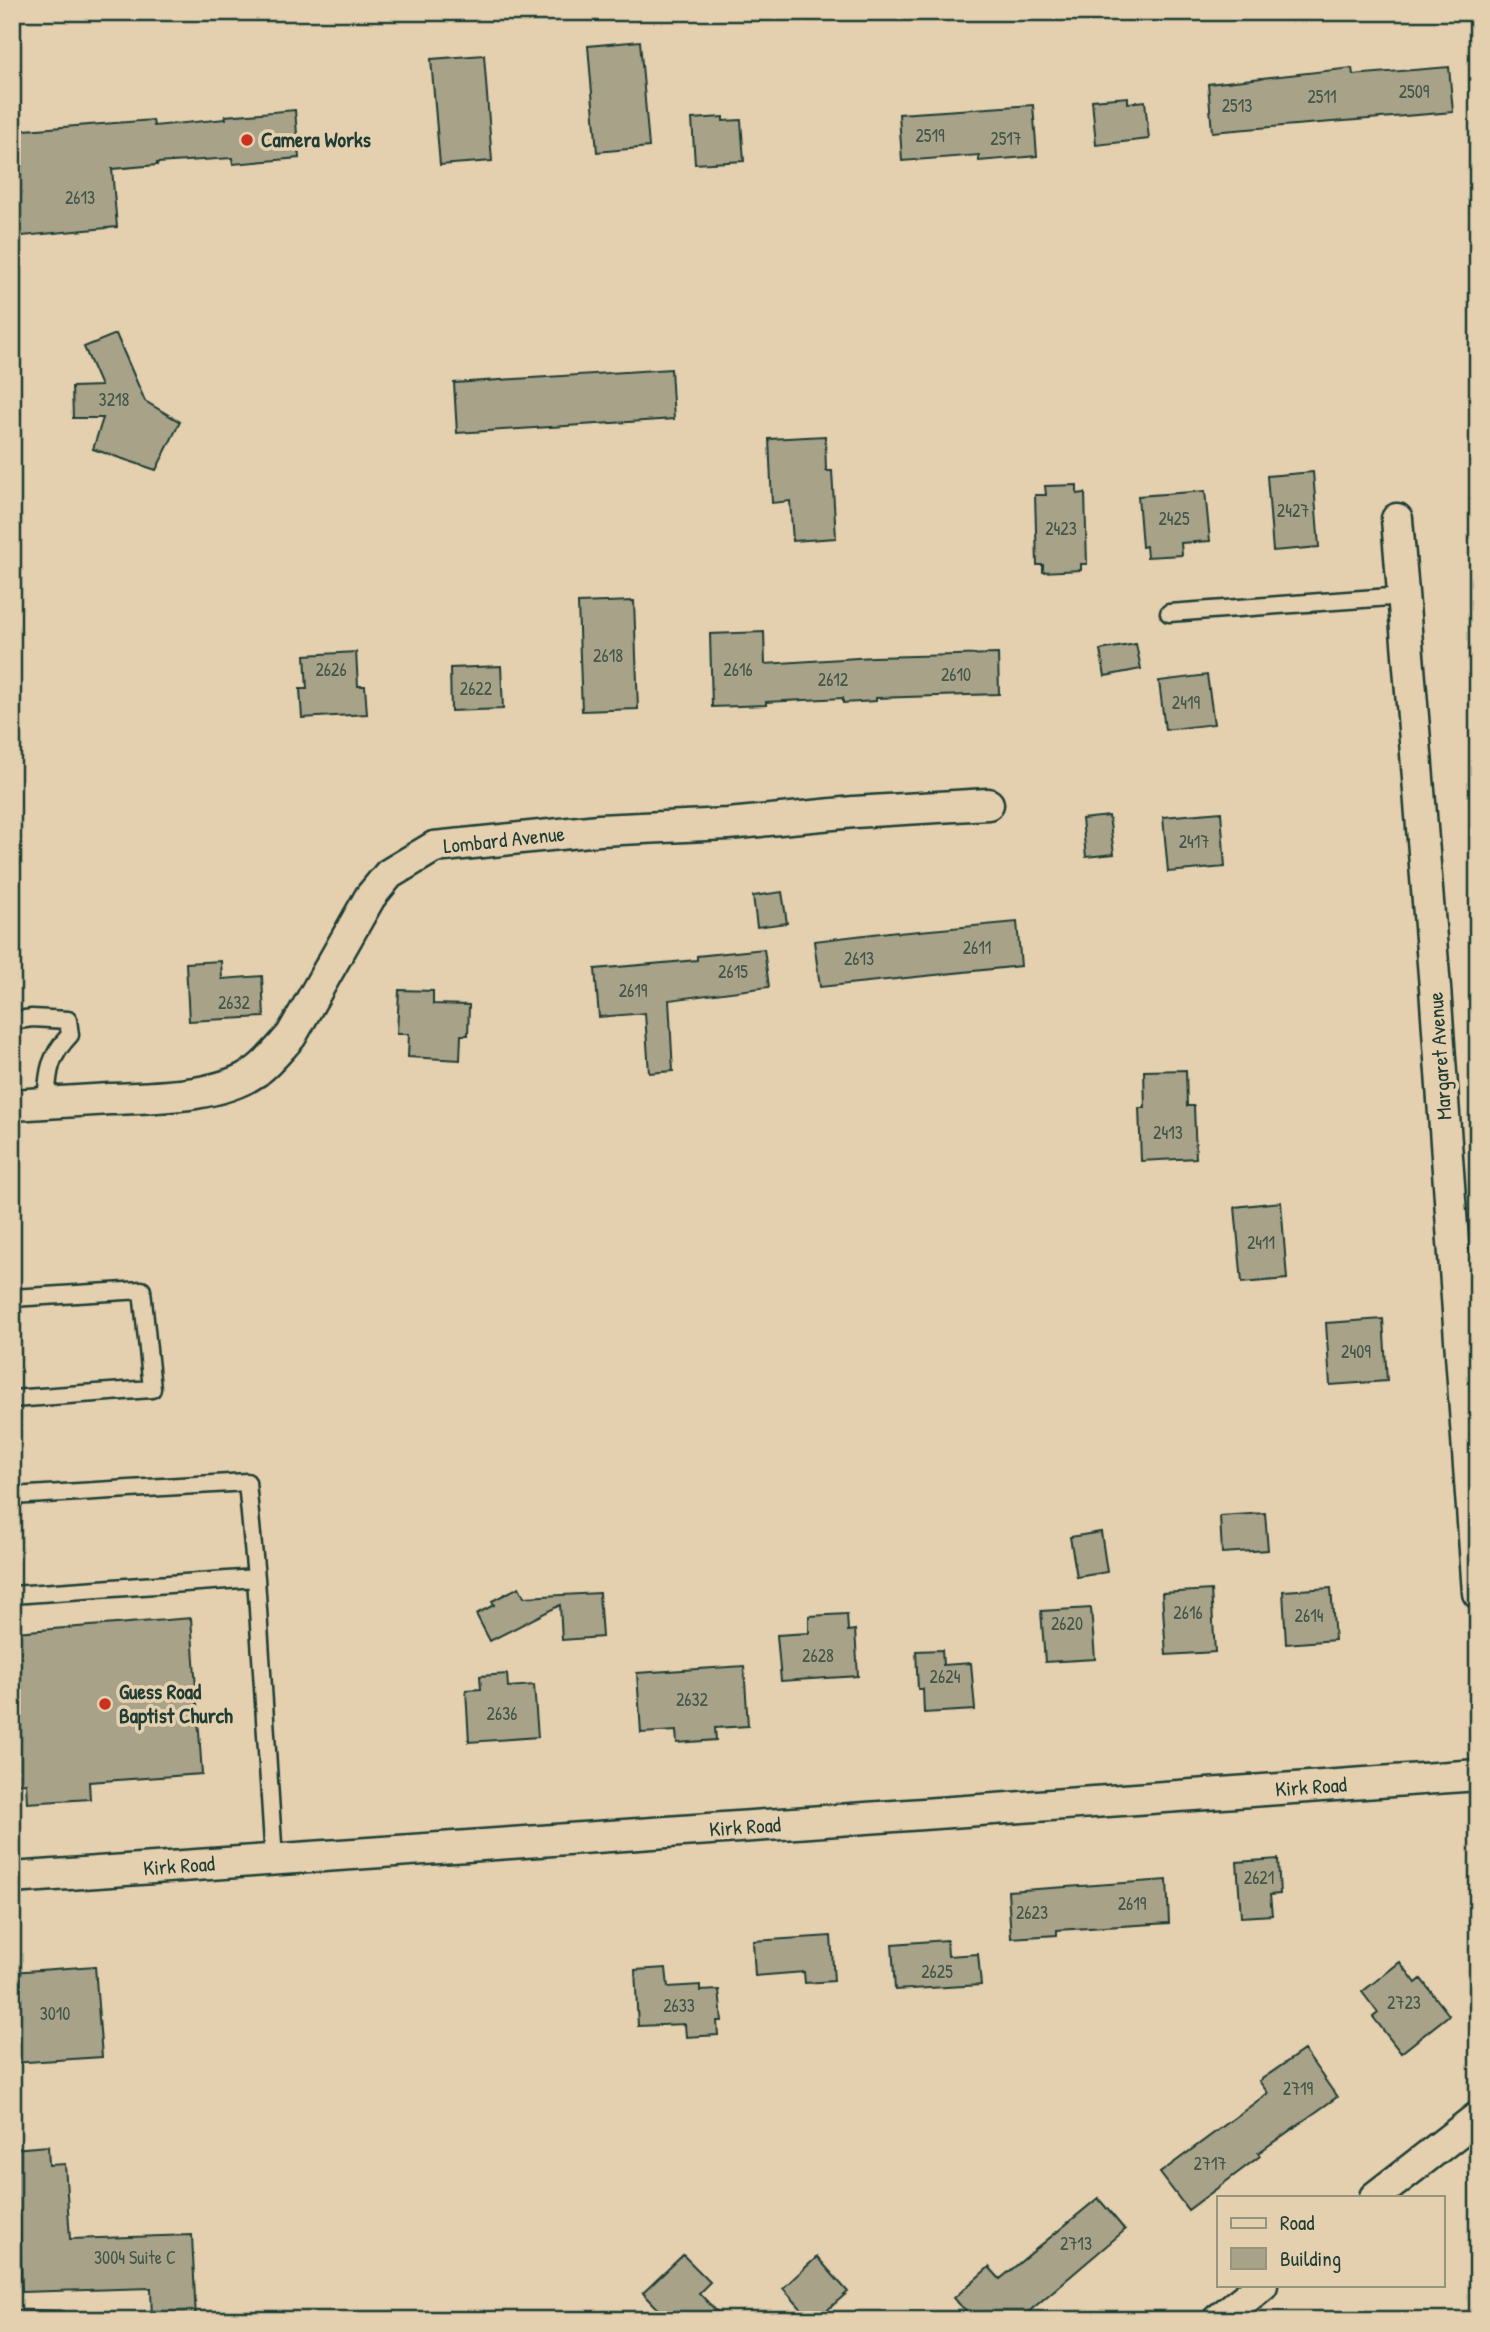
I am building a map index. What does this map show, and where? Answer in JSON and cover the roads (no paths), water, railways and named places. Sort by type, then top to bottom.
[{"type":"street","name":"Margaret Avenue","points":[[1397,519],[1435,988],[1478,1593]]},
{"type":"street","name":"Lombard Avenue","points":[[12,1105],[211,1091],[256,1072],[291,1036],[370,897],[389,874],[434,847],[599,830],[727,824],[854,812],[988,804]]},
{"type":"street","name":"Kirk Road","points":[[12,1878],[1478,1775]]},
{"type":"street","points":[[1376,2196],[1478,2117]]},
{"type":"street","points":[[1218,2320],[1261,2286]]},
{"type":"lane","points":[[1169,613],[1404,596]]},
{"type":"lane","points":[[12,1021],[32,1018],[68,1020],[70,1035],[58,1047],[48,1069],[46,1103]]},
{"type":"lane","points":[[12,1298],[142,1290],[152,1389],[12,1399]]},
{"type":"lane","points":[[12,1496],[247,1482],[256,1578],[274,1860]]},
{"type":"lane","points":[[12,1595],[256,1578]]},
{"type":"lane","points":[[12,2319],[60,2320]]},
{"type":"place","name":"Camera Works","points":[[247,140]]},
{"type":"place","name":"Guess Road Baptist Church","points":[[105,1704]]}]
